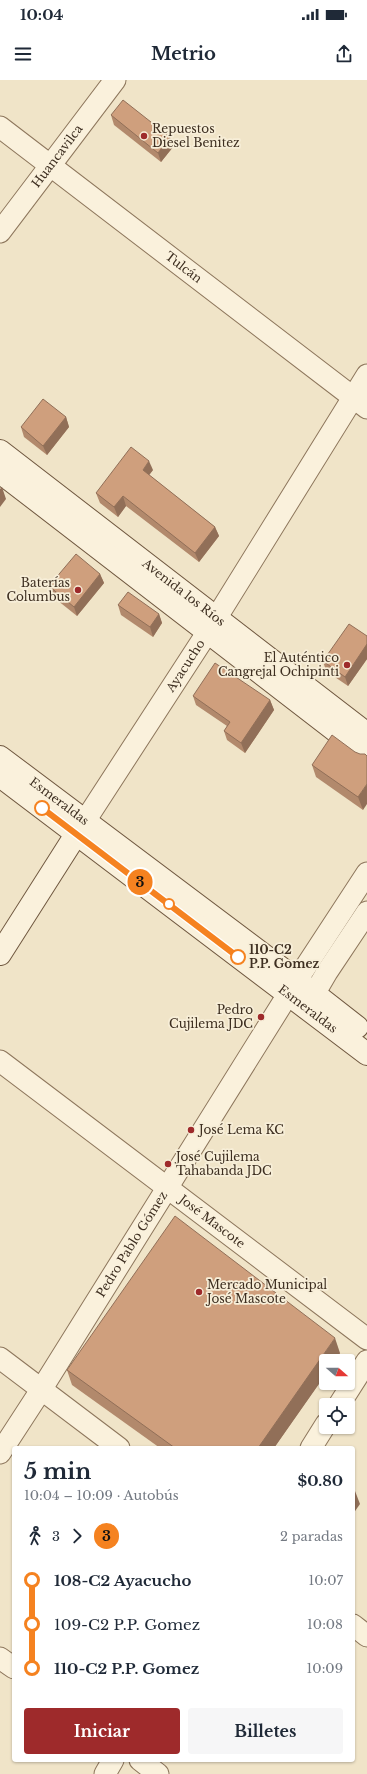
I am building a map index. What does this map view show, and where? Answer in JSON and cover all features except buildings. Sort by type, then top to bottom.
[{"type":"main road","name":"Avenida los Ríos","points":[[0,451],[367,755]]},
{"type":"main road","name":"Avenida los Ríos","points":[[0,472],[212,626],[367,734]]},
{"type":"main road","name":"Esmeraldas","points":[[0,757],[81,827],[310,1001],[367,1054]]},
{"type":"main road","name":"Esmeraldas","points":[[0,776],[81,827]]},
{"type":"main road","name":"Ayacucho","points":[[0,954],[81,827]]},
{"type":"main road","name":"Esmeraldas","points":[[310,1001],[367,1035]]},
{"type":"street","name":"Huancavilca","points":[[0,232],[115,80]]},
{"type":"street","name":"Tulcán","points":[[0,127],[360,403]]},
{"type":"street","name":"Ayacucho","points":[[81,827],[360,403],[367,375]]},
{"type":"street","name":"Pedro Pablo Gómez","points":[[0,1453],[41,1390],[292,987],[367,873]]},
{"type":"street","points":[[310,1001],[327,972],[367,912]]},
{"type":"street","name":"José Mascote","points":[[0,1061],[367,1339]]},
{"type":"street","points":[[0,1358],[115,1446]]},
{"type":"street","points":[[343,1398],[367,1361]]},
{"type":"street","points":[[312,1446],[320,1434]]},
{"type":"street","points":[[355,1627],[367,1636]]},
{"type":"street","points":[[0,1658],[12,1667]]},
{"type":"street","points":[[105,1774],[112,1762]]},
{"type":"street","points":[[143,1762],[158,1774]]},
{"type":"bus line","name":"3","points":[[42,808],[238,957]]},
{"type":"place","name":"Repuestos Diesel Benitez","points":[[144,136]]},
{"type":"place","name":"Baterías Columbus","points":[[78,590]]},
{"type":"place","name":"El Auténtico Cangrejal Ochipinti","points":[[347,665]]},
{"type":"place","name":"110-C2 P.P. Gomez","points":[[238,957]]},
{"type":"place","name":"Pedro Cujilema JDC","points":[[261,1017]]},
{"type":"place","name":"José Lema KC","points":[[191,1130]]},
{"type":"place","name":"José Cujilema Tahabanda JDC","points":[[168,1164]]},
{"type":"place","name":"Mercado Municipal José Mascote","points":[[199,1292]]}]
